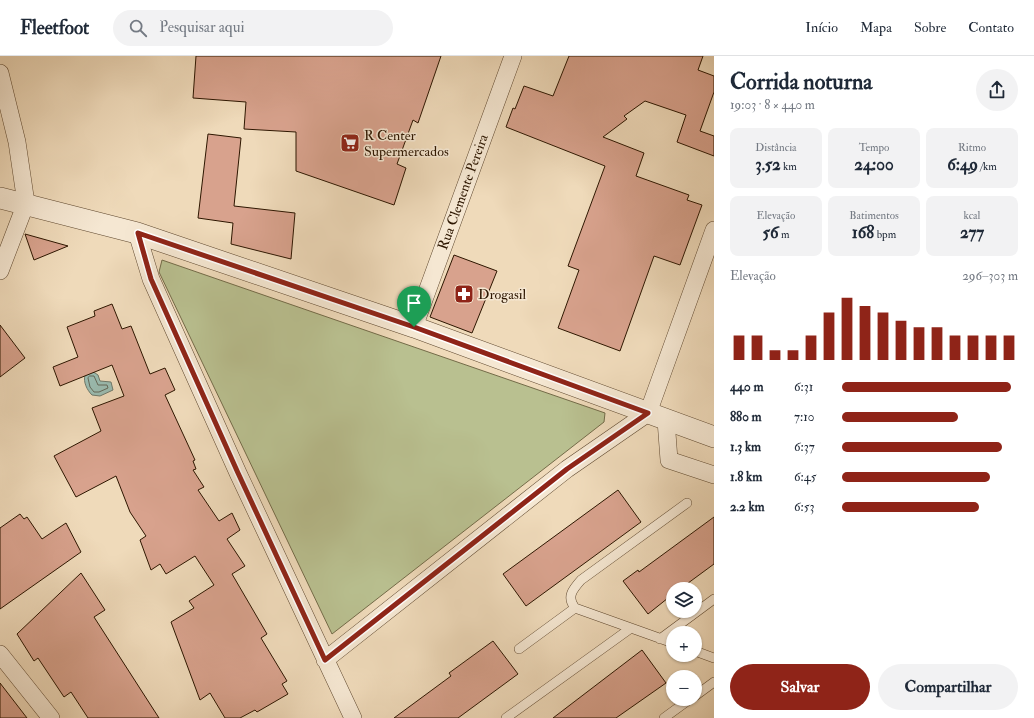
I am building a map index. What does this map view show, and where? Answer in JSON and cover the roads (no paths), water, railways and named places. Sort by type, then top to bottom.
[{"type":"street","name":"Rua Clemente Pereira","points":[[414,327],[513,56]]},
{"type":"street","points":[[0,72],[17,142],[26,203],[0,271]]},
{"type":"street","points":[[0,198],[26,203],[138,233],[414,327],[714,437]]},
{"type":"street","points":[[714,230],[657,416],[669,460],[714,475]]},
{"type":"street","points":[[138,233],[151,279],[238,473],[325,660],[354,718]]},
{"type":"street","points":[[325,660],[567,469],[657,416]]},
{"type":"street","points":[[0,654],[51,718]]},
{"type":"lane","points":[[666,641],[575,608],[572,602],[571,592],[581,580],[687,504]]},
{"type":"lane","points":[[660,639],[714,599]]},
{"type":"lane","points":[[519,649],[575,608]]},
{"type":"lane","points":[[506,718],[631,628]]},
{"type":"lane","points":[[702,654],[714,658]]},
{"type":"lane","points":[[702,691],[714,682]]},
{"type":"lane","points":[[664,718],[680,706]]},
{"type":"water","points":[[92,371],[98,375],[100,381],[111,382],[113,390],[100,396],[92,395],[86,386],[85,375]]},
{"type":"place","name":"R Center Supermercados","points":[[350,143]]},
{"type":"place","name":"Drogasil","points":[[464,294]]}]
